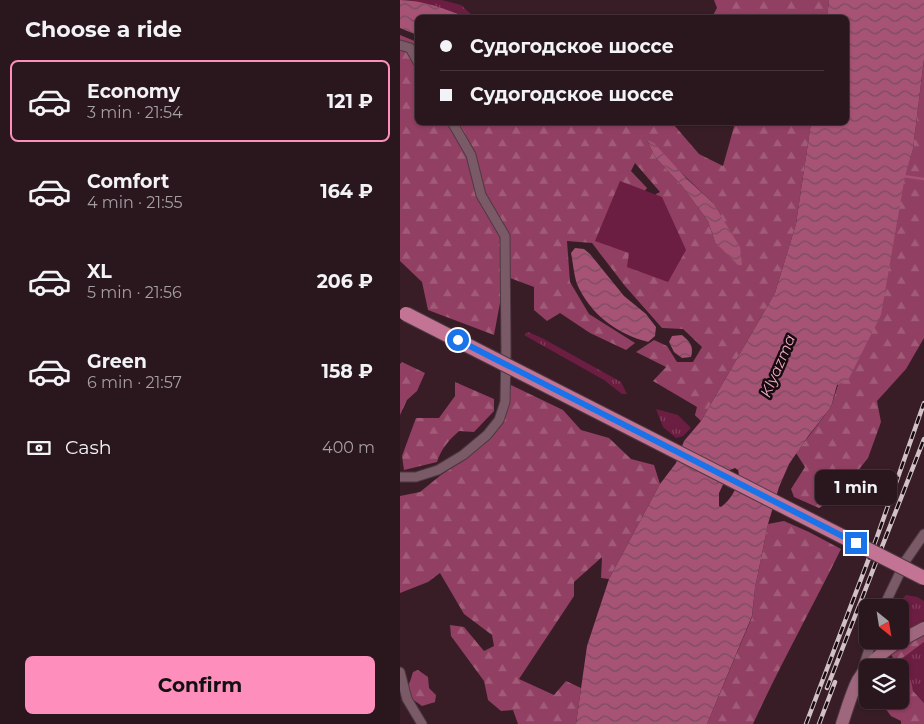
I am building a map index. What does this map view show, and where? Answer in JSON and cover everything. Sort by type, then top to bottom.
[{"type":"main road","points":[[406,314],[924,578]]},
{"type":"street","points":[[400,45],[410,48],[415,57]]},
{"type":"street","points":[[400,477],[416,477],[438,470],[463,454],[487,436],[499,420],[505,402],[505,236],[481,195],[471,155],[454,125]]},
{"type":"street","points":[[887,599],[906,560],[924,534]]},
{"type":"street","points":[[909,636],[924,628]]},
{"type":"street","points":[[842,724],[869,649]]},
{"type":"street","points":[[858,680],[875,659],[889,649]]},
{"type":"street","points":[[400,672],[407,698],[422,724]]},
{"type":"green space","points":[[409,0],[442,0],[461,5],[472,15],[459,15]]},
{"type":"green space","points":[[714,0],[829,0],[827,15],[713,15],[717,8]]},
{"type":"green space","points":[[400,35],[415,41],[415,125],[674,125],[699,154],[723,166],[734,125],[811,125],[796,224],[775,293],[701,421],[695,415],[697,407],[653,381],[666,367],[636,352],[654,340],[667,346],[677,362],[693,362],[702,347],[683,329],[662,328],[625,286],[592,243],[567,241],[570,282],[589,314],[635,343],[626,350],[590,333],[560,313],[547,321],[534,310],[534,287],[505,276],[494,335],[428,310],[422,282],[400,261]],"holes":[[[647,140],[713,203],[715,242],[708,221],[682,186],[655,157]],[[635,163],[660,192],[656,194],[651,205],[644,192],[647,188],[631,171]]]},
{"type":"green space","points":[[924,59],[924,338],[906,369],[877,401],[881,422],[868,458],[837,497],[819,508],[794,497],[791,489],[805,467],[796,453],[831,407],[913,149]]},
{"type":"green space","points":[[620,181],[662,197],[686,250],[668,282],[627,267],[629,253],[595,241]]},
{"type":"green space","points":[[528,332],[621,382],[627,394],[622,394],[604,380],[524,335]]},
{"type":"green space","points":[[402,362],[425,373],[417,391],[407,400],[400,415],[400,364]]},
{"type":"green space","points":[[455,382],[494,399],[494,411],[474,432],[459,431],[446,445],[437,462],[404,470],[402,456],[416,418],[439,418],[455,396]]},
{"type":"green space","points":[[511,385],[563,410],[581,430],[609,438],[631,459],[654,465],[660,484],[609,579],[601,578],[602,557],[574,582],[574,596],[519,679],[554,695],[566,681],[581,688],[576,724],[518,724],[513,710],[501,711],[488,700],[484,681],[451,636],[450,625],[464,627],[484,651],[494,646],[492,635],[464,614],[440,573],[428,582],[400,593],[400,496],[420,492],[490,439],[503,423]]},
{"type":"green space","points":[[656,409],[678,415],[691,428],[683,436],[676,438],[663,427]]},
{"type":"green space","points":[[784,521],[841,549],[753,724],[707,724],[752,617],[755,588],[768,524]]},
{"type":"green space","points":[[906,595],[917,597],[924,601],[924,620],[909,629],[909,599],[902,599]]},
{"type":"green space","points":[[924,630],[924,642],[904,657],[894,659],[889,650],[909,649],[909,639]]},
{"type":"green space","points":[[924,642],[924,703],[913,691],[909,677],[909,659],[897,659],[904,657]]},
{"type":"green space","points":[[418,670],[428,677],[429,688],[436,695],[435,702],[422,706],[412,699],[407,691],[413,672]]},
{"type":"green space","points":[[909,676],[913,691],[924,703],[924,724],[901,724],[901,721],[891,716],[886,709],[909,709]]},
{"type":"water","points":[[400,0],[425,3],[461,15],[415,15],[415,34],[400,28]]},
{"type":"water","name":"Klyazma","points":[[829,0],[924,0],[924,59],[913,149],[905,176],[881,315],[848,380],[837,385],[831,407],[789,464],[779,487],[768,524],[755,588],[752,616],[707,724],[576,724],[587,646],[609,579],[660,484],[676,463],[684,441],[701,421],[775,293],[796,224],[811,125],[849,125],[849,15],[827,15]],"holes":[[[735,468],[738,470],[739,475],[735,490],[728,500],[721,507],[719,506],[719,493],[730,470]]]},
{"type":"water","points":[[647,140],[654,143],[686,178],[713,203],[740,247],[742,265],[738,265],[715,242],[708,221],[682,186],[655,157]]},
{"type":"water","points":[[575,248],[584,249],[590,254],[624,296],[646,314],[656,327],[655,336],[648,342],[615,328],[589,305],[576,280],[571,253]]},
{"type":"water","points":[[682,335],[691,344],[691,357],[682,358],[674,352],[669,342],[672,336]]},
{"type":"waterway","points":[[903,176],[924,179]]},
{"type":"railway","points":[[806,724],[877,537],[924,403]]},
{"type":"railway","points":[[827,688],[924,439]]},
{"type":"railway","points":[[819,724],[835,682]]},
{"type":"route","points":[[458,340],[856,543]]}]
